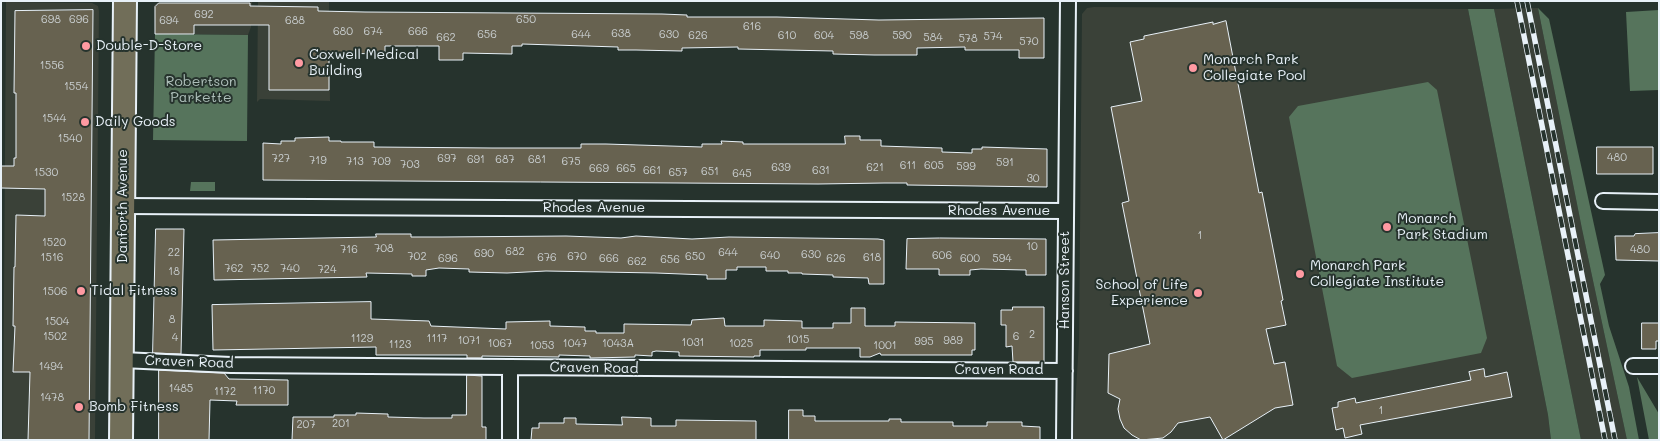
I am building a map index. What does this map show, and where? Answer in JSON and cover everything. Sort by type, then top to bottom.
[{"type":"main road","name":"Danforth Avenue","points":[[121,440],[125,1]]},
{"type":"street","name":"Hanson Street","points":[[1064,440],[1068,1]]},
{"type":"street","points":[[1603,201],[1659,202]]},
{"type":"street","name":"Rhodes Avenue","points":[[123,206],[1065,212]]},
{"type":"street","name":"Craven Road","points":[[122,360],[231,364],[1065,371]]},
{"type":"street","points":[[1633,366],[1659,366]]},
{"type":"street","points":[[510,367],[510,440]]},
{"type":"shaded area","points":[[252,1],[251,27],[248,35],[155,34],[154,5],[157,3]]},
{"type":"shaded area","name":"Coxwell Medical Building","points":[[258,1],[329,1],[330,101],[260,99],[257,102]]},
{"type":"shaded area","points":[[6,2],[92,3],[98,6],[95,440],[3,440]]},
{"type":"shaded area","name":"Monarch Park Collegiate Institute","points":[[1087,8],[1468,9],[1548,415],[1551,440],[1073,440],[1079,341],[1082,14]]},
{"type":"shaded area","points":[[1538,8],[1627,440],[1581,440],[1494,9]]},
{"type":"green space","points":[[1538,8],[1549,19],[1605,275],[1600,284],[1609,326],[1629,387],[1639,440],[1627,440]]},
{"type":"green space","points":[[1468,9],[1494,9],[1581,440],[1551,440],[1548,415]]},
{"type":"green space","points":[[1659,10],[1659,90],[1630,91],[1626,12]]},
{"type":"green space","name":"Robertson Parkette","points":[[155,34],[248,35],[247,141],[153,140]]},
{"type":"green space","name":"Monarch Park Stadium","points":[[1428,82],[1437,90],[1487,338],[1481,353],[1352,378],[1337,366],[1289,117],[1298,106]]},
{"type":"green space","points":[[191,182],[215,182],[215,191],[190,191]]},
{"type":"green space","points":[[1637,377],[1659,414],[1659,440],[1649,440]]},
{"type":"building","points":[[159,3],[250,3],[250,6],[318,7],[318,11],[365,12],[662,14],[687,15],[687,17],[879,20],[1044,18],[1044,58],[1019,58],[1019,50],[965,50],[965,47],[917,48],[917,55],[874,55],[833,54],[833,51],[738,49],[738,47],[682,48],[682,51],[618,50],[618,47],[522,44],[522,46],[512,46],[512,54],[463,53],[463,60],[439,60],[439,46],[385,46],[385,54],[329,53],[329,90],[269,90],[269,25],[194,25],[194,34],[155,34],[155,7]]},
{"type":"building","points":[[93,10],[89,440],[28,440],[30,372],[13,372],[16,215],[45,216],[45,189],[1,188],[1,166],[14,166],[14,158],[16,158],[16,93],[14,93],[15,11]]},
{"type":"building","name":"Monarch Park Collegiate Institute","points":[[1226,21],[1259,193],[1262,192],[1283,300],[1281,301],[1286,325],[1266,329],[1274,364],[1285,362],[1293,405],[1275,408],[1223,440],[1210,417],[1178,423],[1163,438],[1141,440],[1124,428],[1118,409],[1120,399],[1108,393],[1109,354],[1150,344],[1122,203],[1129,201],[1111,107],[1142,101],[1130,42],[1144,39],[1144,36]]},
{"type":"building","points":[[845,136],[860,136],[860,140],[881,140],[881,146],[942,148],[942,152],[972,153],[972,149],[982,149],[982,147],[1047,149],[1047,187],[907,185],[907,183],[263,180],[263,143],[281,144],[281,141],[295,141],[295,138],[329,137],[329,141],[374,142],[374,147],[581,148],[581,144],[702,147],[702,144],[722,144],[721,141],[743,142],[743,144],[845,144]]},
{"type":"building","points":[[1597,147],[1653,147],[1653,174],[1597,174]]},
{"type":"building","points":[[156,229],[184,229],[181,354],[153,353]]},
{"type":"building","points":[[1659,233],[1659,261],[1616,260],[1615,236]]},
{"type":"building","points":[[376,234],[411,234],[411,237],[566,236],[621,238],[636,236],[692,239],[729,237],[878,239],[884,240],[884,284],[869,284],[868,278],[833,277],[833,275],[788,273],[788,271],[766,271],[766,267],[737,267],[737,270],[726,270],[726,279],[707,279],[707,275],[656,273],[546,271],[507,273],[469,272],[469,269],[439,268],[426,270],[426,276],[366,273],[367,277],[214,280],[213,240],[376,237]]},
{"type":"building","points":[[907,239],[1046,239],[1046,275],[1026,275],[1026,270],[981,269],[970,270],[970,275],[939,275],[939,269],[906,269]]},
{"type":"building","points":[[371,302],[371,319],[429,321],[431,326],[506,329],[506,322],[550,321],[550,326],[585,327],[585,331],[596,331],[596,333],[624,333],[624,324],[691,325],[692,320],[724,318],[725,326],[764,326],[764,320],[802,321],[802,328],[833,328],[833,323],[851,323],[851,308],[865,308],[865,326],[895,326],[895,322],[975,323],[975,350],[972,350],[972,355],[881,355],[880,353],[870,357],[860,357],[860,348],[806,348],[806,350],[760,350],[760,356],[754,357],[679,356],[679,352],[656,351],[652,352],[652,356],[635,355],[635,357],[590,358],[590,356],[559,355],[559,357],[482,356],[482,358],[467,358],[467,355],[376,355],[376,347],[213,350],[212,305]]},
{"type":"building","points":[[1013,307],[1044,307],[1044,362],[1013,362],[1012,346],[1006,347],[1006,325],[1001,325],[1001,310],[1012,310]]},
{"type":"building","points":[[1642,323],[1659,323],[1659,341],[1656,341],[1656,349],[1642,349]]},
{"type":"building","points":[[1484,369],[1485,377],[1507,372],[1512,397],[1360,425],[1362,434],[1345,438],[1343,428],[1336,430],[1332,408],[1338,407],[1338,402],[1355,398],[1356,403],[1471,380],[1469,372]]},
{"type":"building","points":[[159,370],[224,373],[229,379],[288,380],[288,405],[236,405],[237,401],[210,400],[209,440],[159,440]]},
{"type":"building","points":[[467,375],[482,376],[482,427],[486,427],[486,440],[292,440],[293,417],[334,417],[334,415],[356,415],[356,413],[388,414],[388,417],[424,418],[452,418],[452,415],[466,415]]},
{"type":"building","points":[[789,410],[803,410],[803,416],[815,416],[815,421],[889,421],[889,419],[901,419],[901,422],[953,422],[953,426],[987,426],[987,422],[1022,422],[1022,426],[1040,427],[1040,440],[789,440]]},
{"type":"building","points":[[622,417],[651,418],[651,426],[676,426],[676,420],[756,421],[756,440],[531,440],[532,428],[539,428],[539,423],[564,423],[564,418],[576,418],[576,424],[622,425]]},
{"type":"railway","points":[[1517,1],[1605,440]]},
{"type":"railway","points":[[1527,1],[1615,440]]},
{"type":"place","name":"Double-D-Store","points":[[86,46]]},
{"type":"place","name":"Coxwell Medical Building","points":[[299,63]]},
{"type":"place","name":"Monarch Park Collegiate Pool","points":[[1193,68]]},
{"type":"place","name":"Daily Goods","points":[[85,122]]},
{"type":"place","name":"Monarch Park Stadium","points":[[1387,227]]},
{"type":"place","name":"Monarch Park Collegiate Institute","points":[[1300,274]]},
{"type":"place","name":"Tidal Fitness","points":[[81,291]]},
{"type":"place","name":"School of Life Experience","points":[[1198,293]]},
{"type":"place","name":"Bomb Fitness","points":[[79,407]]}]
